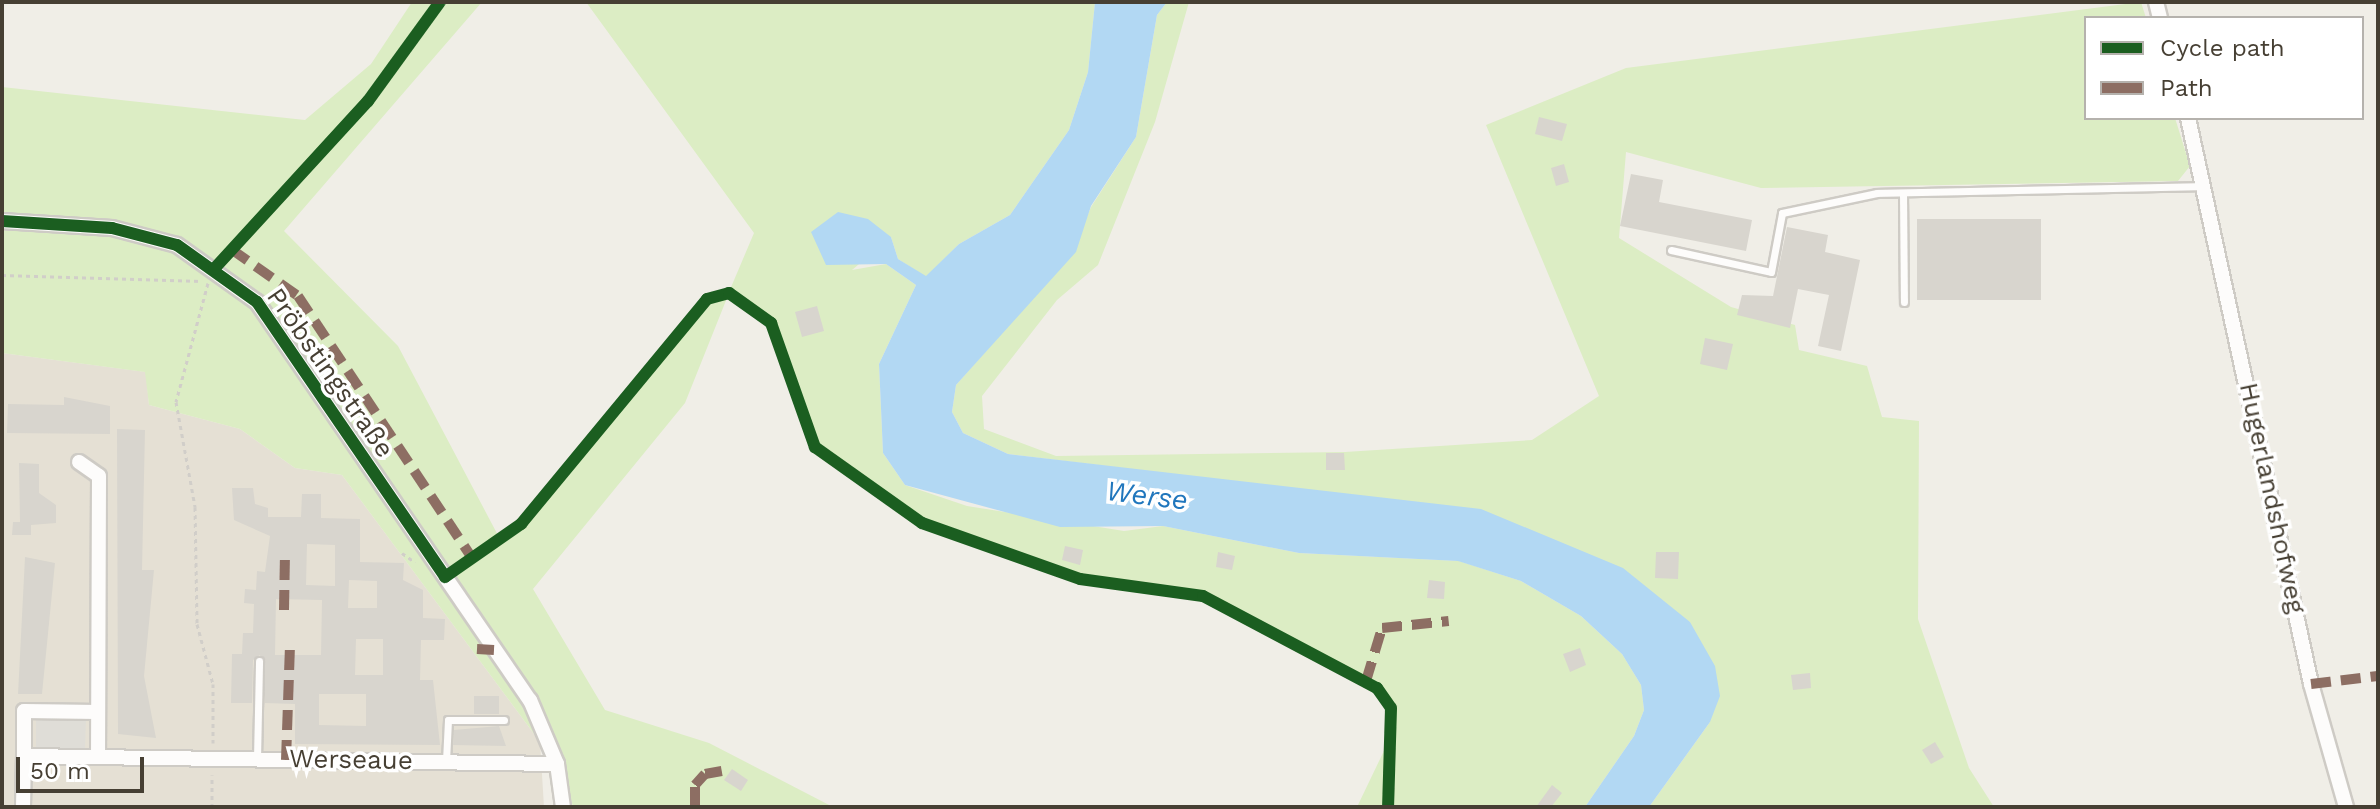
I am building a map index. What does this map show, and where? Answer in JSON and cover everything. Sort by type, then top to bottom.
[{"type":"street","name":"Hugerlandshofweg","points":[[2189,120],[2207,186],[2311,684],[2346,807]]},
{"type":"street","name":"Pröbstingstraße","points":[[2,221],[112,228],[177,245],[211,275],[257,302],[530,700],[557,764],[563,807]]},
{"type":"street","points":[[79,462],[99,476],[98,757]]},
{"type":"street","points":[[23,807],[24,711],[98,712]]},
{"type":"street","name":"Werseaue","points":[[24,756],[557,764]]},
{"type":"lane","points":[[1671,250],[1771,272],[1782,213],[1903,193],[2207,186]]},
{"type":"lane","points":[[1903,193],[1904,302]]},
{"type":"lane","points":[[257,759],[259,661]]},
{"type":"lane","points":[[446,761],[448,720],[504,720]]},
{"type":"path","points":[[2,275],[211,275],[176,402],[195,507],[197,624],[213,684],[212,807]]},
{"type":"shaded area","points":[[2,353],[146,372],[149,405],[240,429],[295,468],[342,475],[540,742],[544,807],[2,807]]},
{"type":"shaded area","points":[[36,720],[86,720],[85,749],[36,749]]},
{"type":"green space","points":[[412,2],[482,2],[284,231],[398,346],[501,541],[633,395],[707,299],[729,292],[754,233],[586,2],[1095,2],[1088,72],[1069,130],[1010,215],[959,244],[926,277],[898,259],[891,237],[852,270],[886,264],[916,285],[879,364],[883,453],[905,485],[967,506],[1124,531],[1163,526],[1299,553],[1459,561],[1521,581],[1581,616],[1622,654],[1641,685],[1644,710],[1634,736],[1585,807],[1357,807],[1393,732],[1391,708],[1377,688],[1203,596],[1080,579],[922,523],[815,447],[771,323],[729,293],[685,403],[533,589],[605,710],[709,743],[833,807],[573,807],[556,742],[540,742],[342,475],[295,468],[240,429],[149,405],[145,372],[2,353],[2,87],[305,120],[371,64]]},
{"type":"green space","points":[[1167,2],[1189,2],[1155,122],[1098,265],[1057,300],[982,396],[984,429],[1056,456],[1345,452],[1532,440],[1599,396],[1486,125],[1626,68],[2141,2],[2145,16],[2084,16],[2084,120],[2176,120],[2190,166],[2178,181],[1761,188],[1626,152],[1619,238],[1731,307],[1795,325],[1799,350],[1867,366],[1882,417],[1919,421],[1918,619],[1969,768],[1994,807],[1649,807],[1710,722],[1690,622],[1312,491],[1008,454],[963,433],[952,412],[956,385],[1072,253],[1091,207],[1136,137],[1157,15]]},
{"type":"water","name":"Werse","points":[[1095,2],[1167,2],[1157,15],[1136,137],[1091,206],[1076,252],[956,385],[952,412],[963,433],[1008,454],[1481,509],[1623,568],[1690,622],[1715,666],[1720,696],[1710,722],[1649,807],[1585,807],[1634,736],[1644,710],[1641,685],[1622,654],[1581,616],[1521,581],[1458,561],[1299,553],[1163,526],[1060,527],[905,485],[883,453],[879,364],[916,285],[886,264],[826,265],[811,232],[838,212],[868,219],[891,237],[898,259],[926,276],[959,244],[1010,215],[1069,130],[1088,72]]},
{"type":"building","points":[[1539,117],[1567,124],[1562,141],[1535,134]]},
{"type":"building","points":[[1564,164],[1569,182],[1556,186],[1551,168]]},
{"type":"building","points":[[1631,174],[1663,180],[1659,202],[1752,220],[1746,251],[1620,226]]},
{"type":"building","points":[[1917,219],[2041,219],[2041,300],[1917,300]]},
{"type":"building","points":[[1787,227],[1828,235],[1825,252],[1860,260],[1841,351],[1818,346],[1829,295],[1798,289],[1790,328],[1737,315],[1742,295],[1773,296]]},
{"type":"building","points":[[817,306],[824,331],[802,337],[795,312]]},
{"type":"building","points":[[1705,338],[1733,344],[1727,370],[1700,364]]},
{"type":"building","points":[[64,397],[110,406],[110,434],[7,433],[8,404],[64,405]]},
{"type":"building","points":[[117,429],[145,430],[142,570],[154,570],[144,676],[156,738],[118,734]]},
{"type":"building","points":[[1326,453],[1344,453],[1345,470],[1326,470]]},
{"type":"building","points":[[19,463],[39,464],[39,493],[56,505],[56,523],[31,525],[31,535],[12,535],[13,522],[20,522]]},
{"type":"building","points":[[232,488],[253,488],[255,504],[268,508],[268,517],[301,517],[302,494],[321,494],[321,518],[360,519],[360,562],[404,563],[403,580],[423,590],[423,618],[445,619],[444,640],[421,640],[420,680],[433,680],[440,745],[295,744],[295,704],[265,703],[260,655],[253,660],[252,703],[231,703],[232,654],[242,654],[243,633],[253,633],[254,604],[244,603],[245,589],[256,590],[257,571],[265,572],[270,536],[234,520]],"holes":[[[307,544],[335,545],[335,586],[306,585]],[[349,580],[377,581],[377,608],[348,608]],[[276,599],[322,600],[321,655],[275,655]],[[356,639],[383,639],[383,675],[355,675]],[[319,694],[366,694],[366,726],[319,725]]]},
{"type":"building","points":[[1065,546],[1083,550],[1080,565],[1062,560]]},
{"type":"building","points":[[1218,552],[1235,556],[1232,570],[1216,567]]},
{"type":"building","points":[[1656,552],[1679,552],[1678,579],[1655,578]]},
{"type":"building","points":[[25,557],[55,563],[42,694],[18,694]]},
{"type":"building","points":[[1429,580],[1445,582],[1444,599],[1427,598]]},
{"type":"building","points":[[1580,648],[1586,665],[1570,672],[1563,654]]},
{"type":"building","points":[[1810,673],[1811,688],[1793,690],[1791,675]]},
{"type":"building","points":[[474,696],[499,696],[499,714],[474,714]]},
{"type":"building","points":[[499,726],[506,746],[453,745],[454,730]]},
{"type":"building","points":[[1935,742],[1944,757],[1931,764],[1922,750]]},
{"type":"building","points":[[732,769],[748,780],[741,791],[724,780]]},
{"type":"building","points":[[1552,785],[1562,793],[1551,807],[1536,807]]},
{"type":"marked path","points":[[231,249],[298,296],[474,561]]},
{"type":"marked path","points":[[284,610],[285,553]]},
{"type":"marked path","points":[[1366,681],[1382,628],[1449,621]]},
{"type":"marked path","points":[[286,760],[290,645]]},
{"type":"marked path","points":[[477,649],[494,650]]},
{"type":"marked path","points":[[2311,684],[2378,676]]},
{"type":"marked path","points":[[695,807],[695,785],[705,774],[722,771]]},
{"type":"cycle path","points":[[214,269],[368,101],[440,2]]},
{"type":"cycle path","points":[[2,221],[112,228],[177,245],[257,302],[445,577],[521,524],[707,299],[729,293],[771,323],[815,447],[922,523],[1080,579],[1203,596],[1377,688],[1391,708],[1388,807]]}]
